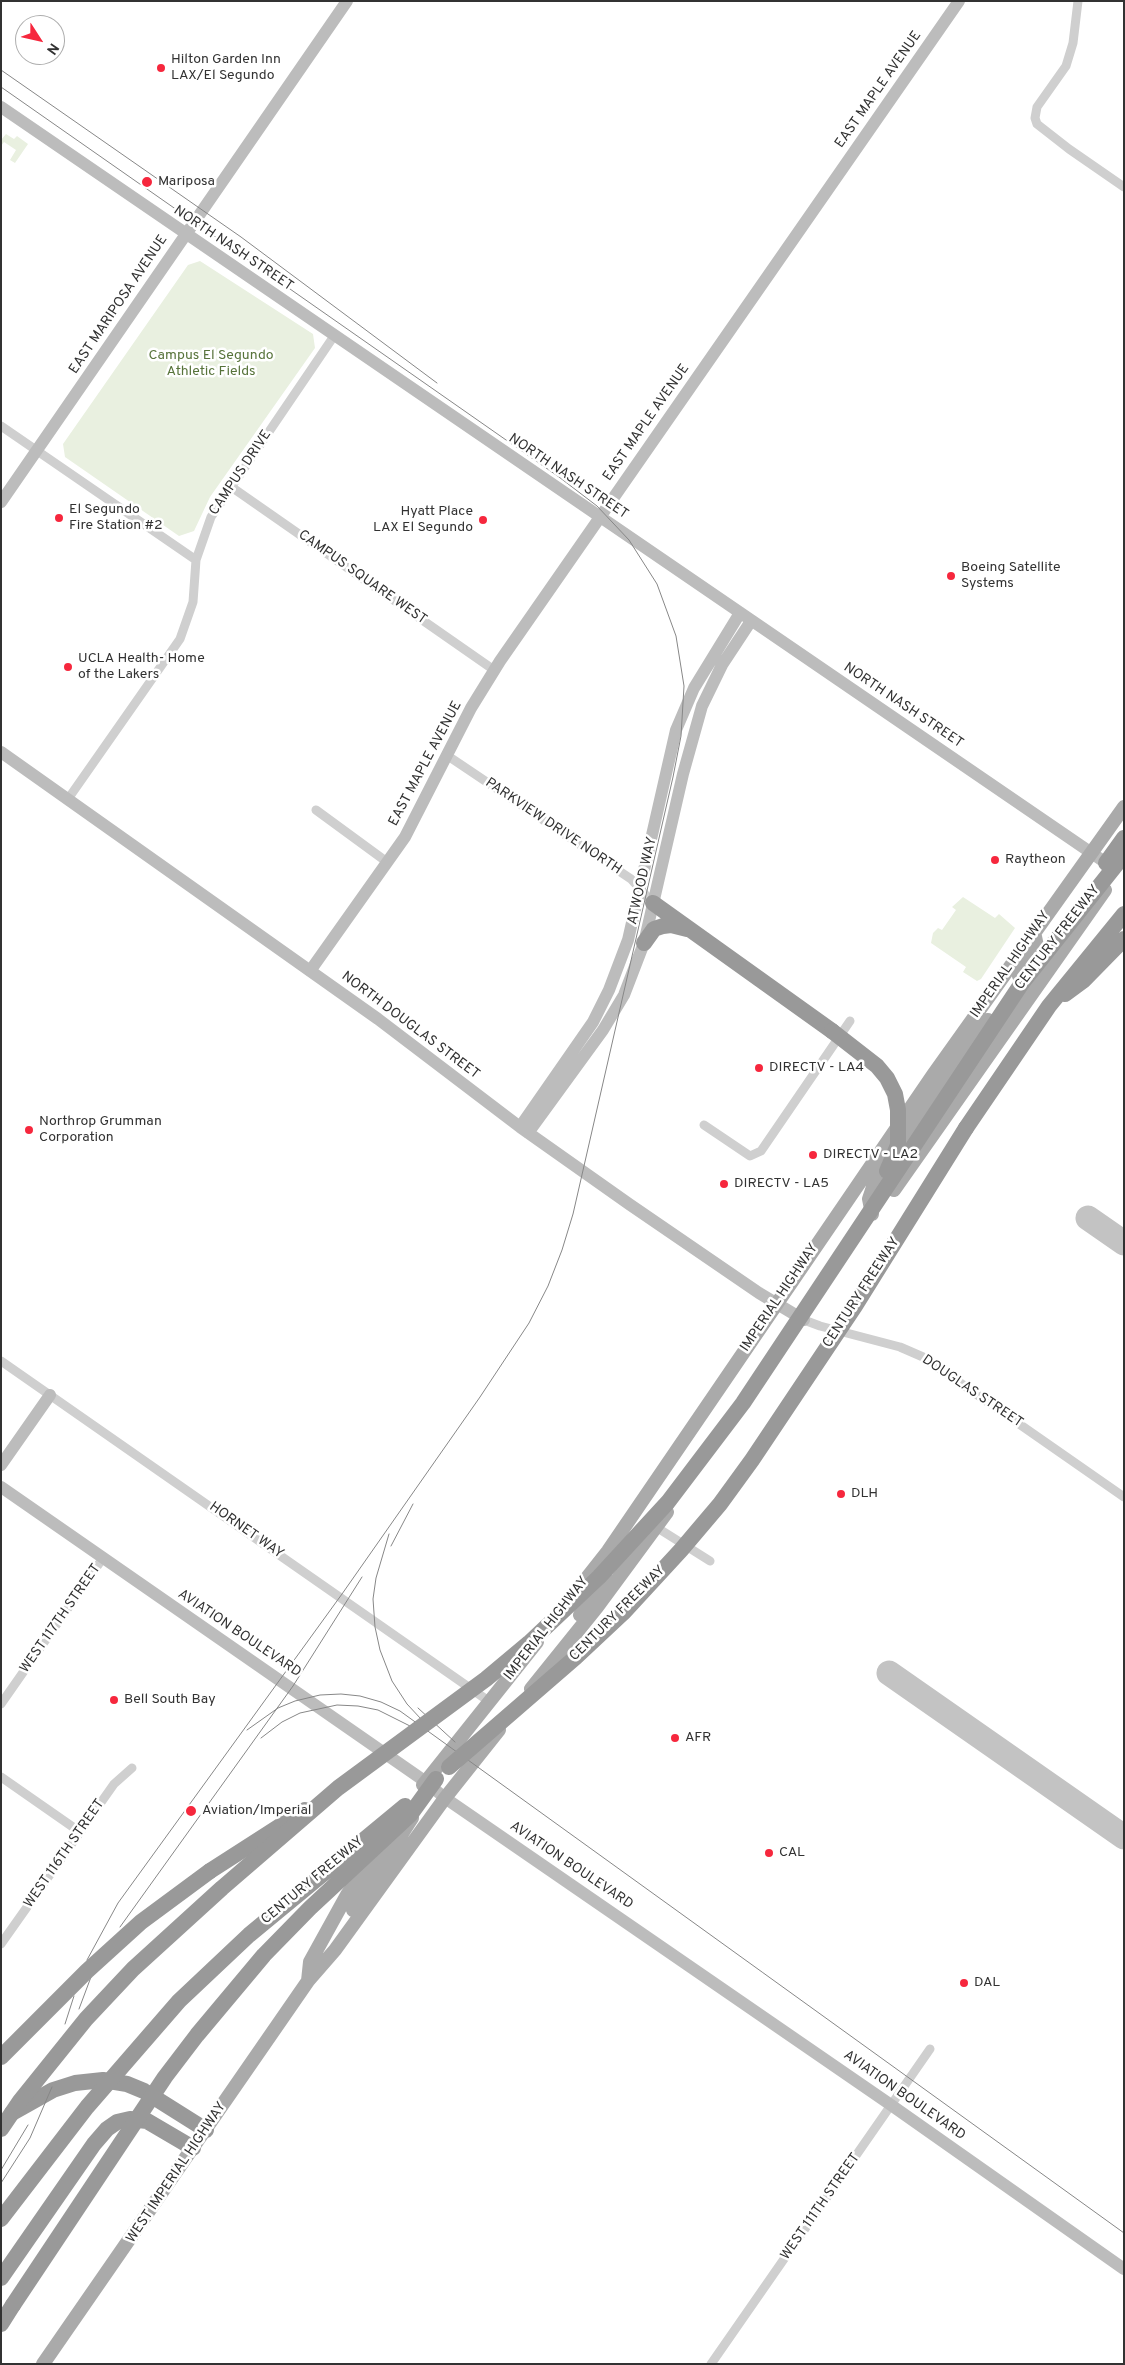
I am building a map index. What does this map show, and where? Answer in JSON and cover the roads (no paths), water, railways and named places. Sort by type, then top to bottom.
[{"type":"highway","points":[[1022,983],[1124,838]]},
{"type":"highway","name":"CENTURY FREEWAY","points":[[1,2129],[20,2101],[86,2019],[133,1968],[214,1894],[338,1788],[486,1679],[530,1643],[571,1605],[668,1502],[743,1403],[866,1222],[1022,983],[1124,855]]},
{"type":"highway","points":[[653,903],[859,1050],[887,1078],[895,1094],[898,1110],[898,1145],[866,1222]]},
{"type":"highway","name":"CENTURY FREEWAY","points":[[1,2219],[87,2107],[178,2001],[249,1935],[623,1613],[681,1550],[720,1504],[790,1403],[855,1306],[966,1128],[1049,1006],[1124,914]]},
{"type":"highway","points":[[644,943],[654,929],[663,926],[671,925],[689,930]]},
{"type":"highway","points":[[1049,1006],[1084,980],[1124,939]]},
{"type":"highway","points":[[1,2323],[165,2077],[209,2020],[258,1962],[310,1908],[410,1815],[431,1780]]},
{"type":"highway","points":[[1,2057],[87,1971],[141,1922],[210,1871],[338,1788]]},
{"type":"highway","points":[[1,2120],[28,2102],[53,2090],[75,2083],[111,2082],[127,2084],[144,2091],[206,2130]]},
{"type":"highway","points":[[1,2278],[94,2144],[107,2129],[117,2122],[130,2119],[147,2121],[193,2148]]},
{"type":"main road","name":"IMPERIAL HIGHWAY","points":[[431,1780],[608,1551],[776,1304],[938,1079],[1034,932],[1124,807]]},
{"type":"main road","name":"IMPERIAL HIGHWAY","points":[[445,1798],[565,1647],[656,1527],[804,1320],[866,1222],[1122,870]]},
{"type":"main road","points":[[866,1222],[869,1199],[876,1181],[938,1079]]},
{"type":"main road","points":[[565,1647],[579,1618],[638,1527],[638,1508]]},
{"type":"main road","points":[[335,1950],[340,1931],[426,1795],[431,1780]]},
{"type":"main road","name":"WEST IMPERIAL HIGHWAY","points":[[308,1981],[310,1962],[358,1879],[431,1780]]},
{"type":"main road","name":"WEST IMPERIAL HIGHWAY","points":[[43,2364],[308,1981],[335,1950],[445,1798]]},
{"type":"street","name":"EAST MARIPOSA AVENUE","points":[[1,502],[347,1]]},
{"type":"street","name":"EAST MAPLE AVENUE","points":[[310,971],[420,812],[471,708],[494,670],[959,1]]},
{"type":"street","points":[[1078,1],[1073,43],[1066,66],[1037,107],[1035,118],[1037,124],[1069,149],[1124,186]]},
{"type":"street","name":"NORTH NASH STREET","points":[[1,107],[1091,853],[1122,870]]},
{"type":"street","name":"CAMPUS DRIVE","points":[[68,799],[180,639],[193,602],[196,560],[211,517],[230,486],[334,336]]},
{"type":"street","points":[[1,426],[196,560]]},
{"type":"street","name":"CAMPUS SQUARE WEST","points":[[230,486],[494,670]]},
{"type":"street","name":"ATWOOD WAY","points":[[524,1130],[602,1006],[625,947],[676,730],[694,688],[740,613]]},
{"type":"street","name":"ATWOOD WAY","points":[[524,1130],[613,1015],[624,995],[644,943],[683,774],[702,706],[722,664],[751,620]]},
{"type":"street","name":"NORTH DOUGLAS STREET","points":[[1,752],[378,1019],[524,1130],[776,1304],[804,1320]]},
{"type":"street","name":"PARKVIEW DRIVE NORTH","points":[[448,756],[631,879],[653,903]]},
{"type":"street","points":[[316,810],[387,862]]},
{"type":"street","points":[[704,1125],[750,1156],[761,1151],[850,1020]]},
{"type":"street","points":[[938,1079],[960,1094]]},
{"type":"street","name":"DOUGLAS STREET","points":[[804,1320],[820,1326],[900,1346],[923,1357],[1124,1497]]},
{"type":"street","name":"HORNET WAY","points":[[1,1361],[490,1702]]},
{"type":"street","points":[[1,1466],[50,1395]]},
{"type":"street","name":"AVIATION BOULEVARD","points":[[1,1487],[431,1780],[445,1798],[891,2105],[1124,2269]]},
{"type":"street","points":[[656,1527],[710,1561]]},
{"type":"street","name":"WEST 117TH STREET","points":[[1,1704],[104,1558]]},
{"type":"street","name":"WEST 116TH STREET","points":[[1,1944],[114,1784],[132,1768]]},
{"type":"street","points":[[1,1777],[80,1832]]},
{"type":"street","name":"WEST 111TH STREET","points":[[711,2364],[930,2049]]},
{"type":"tram line","points":[[1,70],[241,237],[437,383]]},
{"type":"tram line","points":[[1,87],[559,477],[597,506],[629,540],[657,584],[676,636],[684,686],[681,736],[673,777],[573,1214],[548,1286],[529,1323],[480,1397],[342,1594],[118,1903],[87,1960]]},
{"type":"tram line","points":[[391,1546],[413,1504]]},
{"type":"tram line","points":[[389,1534],[376,1578],[373,1599],[375,1627],[380,1650],[392,1681],[407,1704],[421,1719]]},
{"type":"tram line","points":[[120,1927],[293,1686],[362,1577]]},
{"type":"tram line","points":[[247,1730],[278,1708],[295,1701],[320,1695],[341,1694],[360,1696],[381,1702],[400,1711],[1124,2233]]},
{"type":"tram line","points":[[261,1738],[282,1722],[300,1713],[337,1705],[358,1706],[378,1710],[410,1726]]},
{"type":"tram line","points":[[418,1708],[455,1742]]},
{"type":"tram line","points":[[79,2009],[91,1977]]},
{"type":"tram line","points":[[65,2024],[74,1996]]},
{"type":"tram line","points":[[1,2183],[30,2138],[52,2087]]},
{"type":"tram line","points":[[1,2170],[28,2125]]},
{"type":"place","name":"Hilton Garden Inn LAX/El Segundo","points":[[161,68]]},
{"type":"place","name":"Mariposa","points":[[147,182]]},
{"type":"place","name":"El Segundo Fire Station #2","points":[[59,518]]},
{"type":"place","name":"Hyatt Place LAX El Segundo","points":[[483,520]]},
{"type":"place","name":"Boeing Satellite Systems","points":[[951,576]]},
{"type":"place","name":"UCLA Health- Home of the Lakers","points":[[68,667]]},
{"type":"place","name":"Raytheon","points":[[995,860]]},
{"type":"place","name":"DIRECTV - LA4","points":[[759,1068]]},
{"type":"place","name":"Northrop Grumman Corporation","points":[[29,1130]]},
{"type":"place","name":"DIRECTV - LA2","points":[[813,1155]]},
{"type":"place","name":"DIRECTV - LA5","points":[[724,1184]]},
{"type":"place","name":"DLH","points":[[841,1494]]},
{"type":"place","name":"Bell South Bay","points":[[114,1700]]},
{"type":"place","name":"AFR","points":[[675,1738]]},
{"type":"place","name":"Aviation/Imperial","points":[[191,1811]]},
{"type":"place","name":"CAL","points":[[769,1853]]},
{"type":"place","name":"DAL","points":[[964,1983]]},
{"type":"park label","name":"Campus El Segundo Athletic Fields","points":[[211,364]]}]
